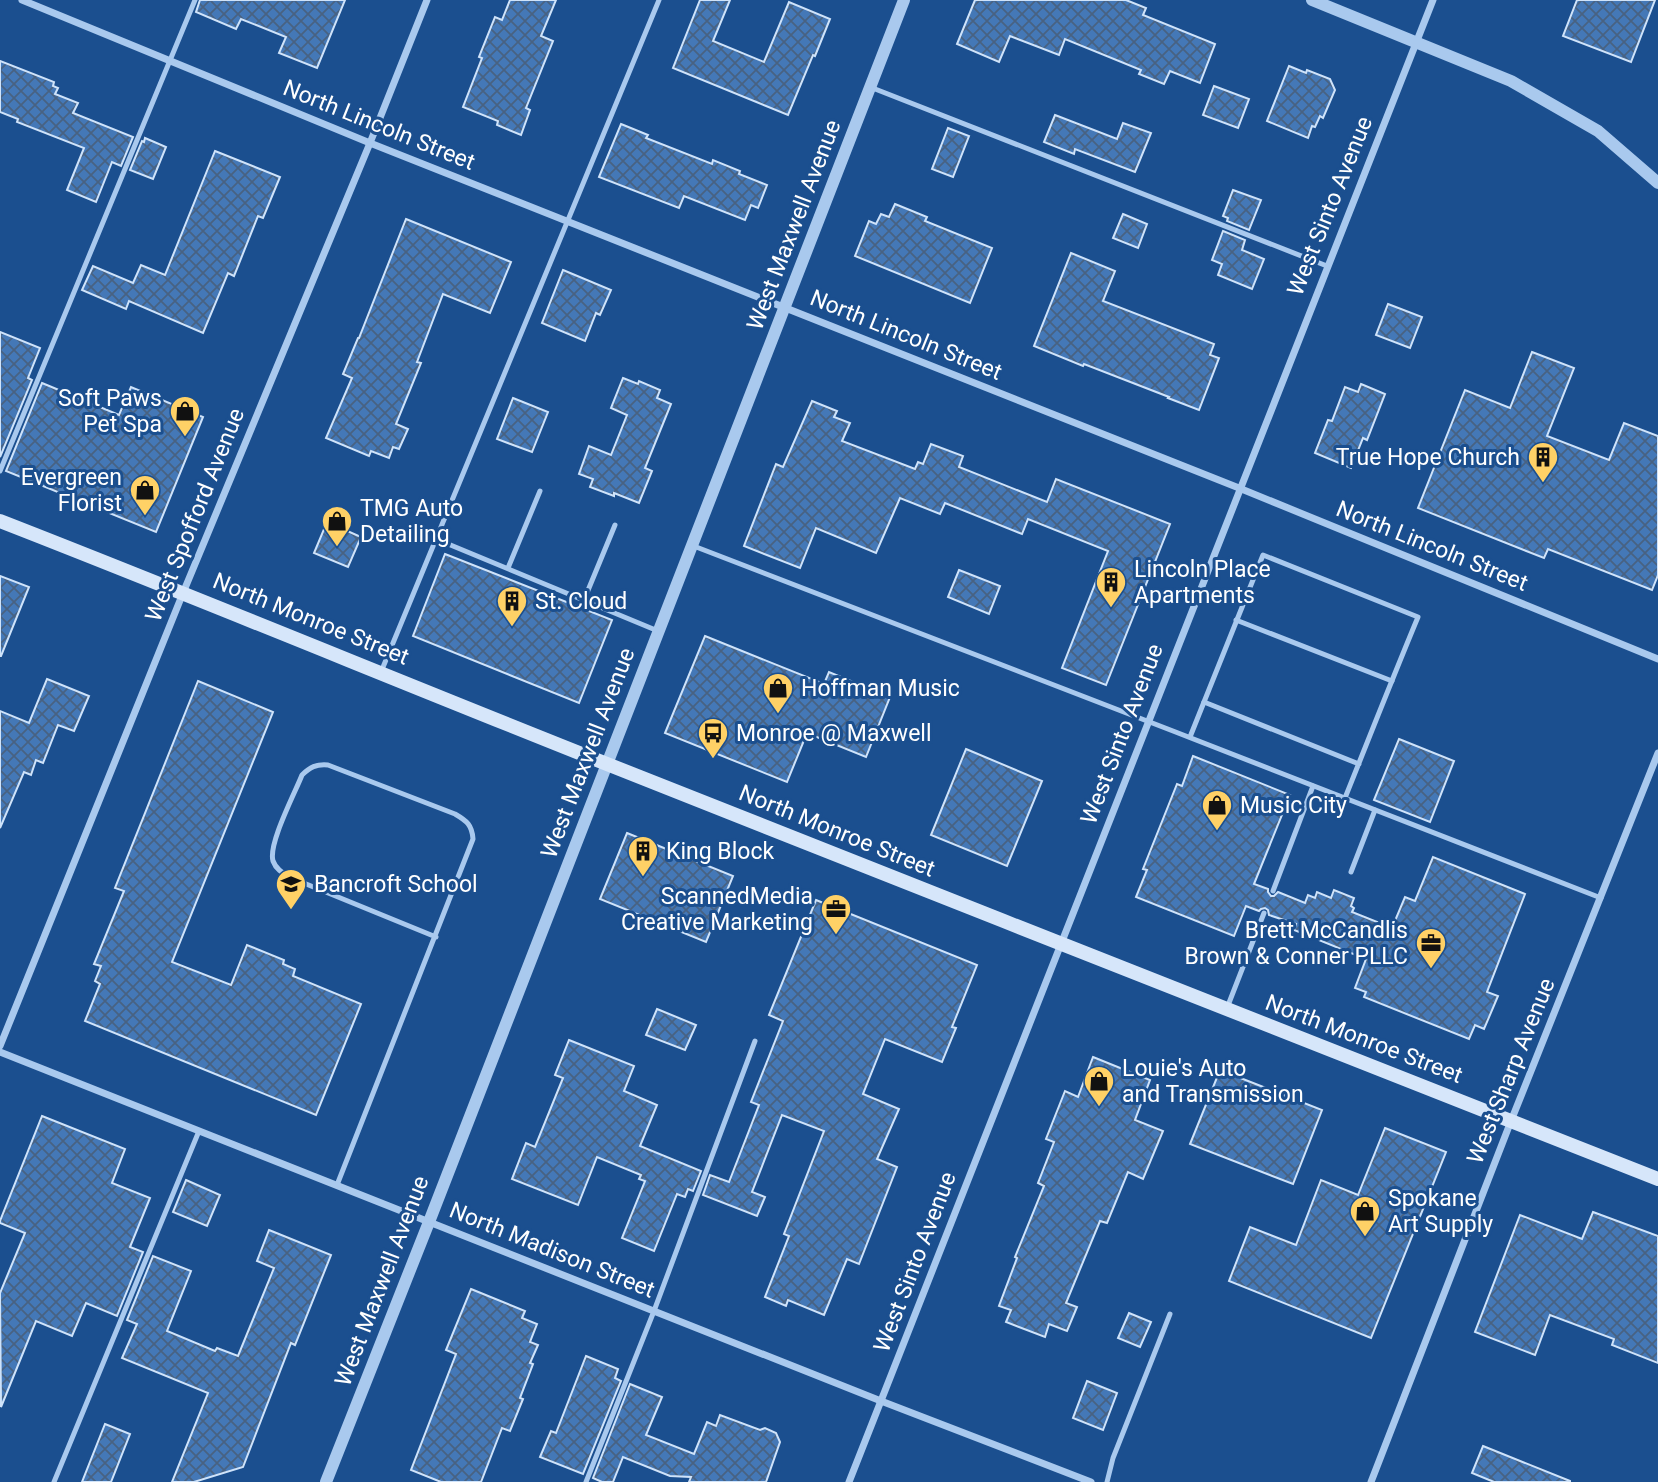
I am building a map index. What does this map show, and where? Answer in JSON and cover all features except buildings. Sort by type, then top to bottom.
[{"type":"main road","name":"North Monroe Street","points":[[0,521],[606,764],[1658,1179]]},
{"type":"street","name":"North Lincoln Street","points":[[22,0],[370,143],[1239,488],[1658,659]]},
{"type":"street","name":"West Spofford Avenue","points":[[0,1049],[183,593],[427,0]]},
{"type":"street","name":"West Maxwell Avenue","points":[[326,1482],[904,0]]},
{"type":"street","points":[[1312,0],[1511,81],[1598,131],[1658,183]]},
{"type":"street","name":"West Sinto Avenue","points":[[849,1482],[1433,0]]},
{"type":"street","name":"West Sharp Avenue","points":[[1371,1482],[1658,753]]},
{"type":"street","name":"North Madison Street","points":[[0,1049],[199,1131],[1091,1482]]},
{"type":"lane","points":[[0,471],[195,0]]},
{"type":"lane","points":[[381,672],[659,0]]},
{"type":"lane","points":[[870,88],[1327,267]]},
{"type":"lane","points":[[508,568],[540,491]]},
{"type":"lane","points":[[584,600],[615,525]]},
{"type":"lane","points":[[436,539],[658,631]]},
{"type":"lane","points":[[691,545],[1601,898]]},
{"type":"lane","points":[[1190,737],[1263,555],[1276,560],[1418,617],[1345,798]]},
{"type":"lane","points":[[1236,620],[1392,681]]},
{"type":"lane","points":[[1204,702],[1359,764]]},
{"type":"lane","points":[[337,1185],[436,937],[473,839],[472,827],[455,814],[328,765],[318,764],[309,769],[302,775],[272,851],[274,863],[279,870],[289,877],[436,937]]},
{"type":"lane","points":[[1273,891],[1313,786]]},
{"type":"lane","points":[[1350,872],[1374,810]]},
{"type":"lane","points":[[1226,1009],[1264,913]]},
{"type":"lane","points":[[586,1482],[654,1311],[755,1041]]},
{"type":"lane","points":[[54,1482],[199,1131]]},
{"type":"lane","points":[[1107,1482],[1112,1458],[1170,1314]]},
{"type":"place","name":"Soft Paws Pet Spa","points":[[185,438]]},
{"type":"place","name":"True Hope Church","points":[[1543,484]]},
{"type":"place","name":"Evergreen Florist","points":[[145,517]]},
{"type":"place","name":"TMG Auto Detailing","points":[[337,548]]},
{"type":"place","name":"Lincoln Place Apartments","points":[[1111,609]]},
{"type":"place","name":"St. Cloud","points":[[512,628]]},
{"type":"place","name":"Hoffman Music","points":[[778,715]]},
{"type":"place","name":"Monroe @ Maxwell","points":[[713,760]]},
{"type":"place","name":"Music City","points":[[1217,832]]},
{"type":"place","name":"King Block","points":[[643,878]]},
{"type":"place","name":"Bancroft School","points":[[291,911]]},
{"type":"place","name":"ScannedMedia Creative Marketing","points":[[836,936]]},
{"type":"place","name":"Brett McCandlis Brown & Conner PLLC","points":[[1431,970]]},
{"type":"place","name":"Louie's Auto and Transmission","points":[[1099,1108]]},
{"type":"place","name":"Spokane Art Supply","points":[[1365,1238]]}]
